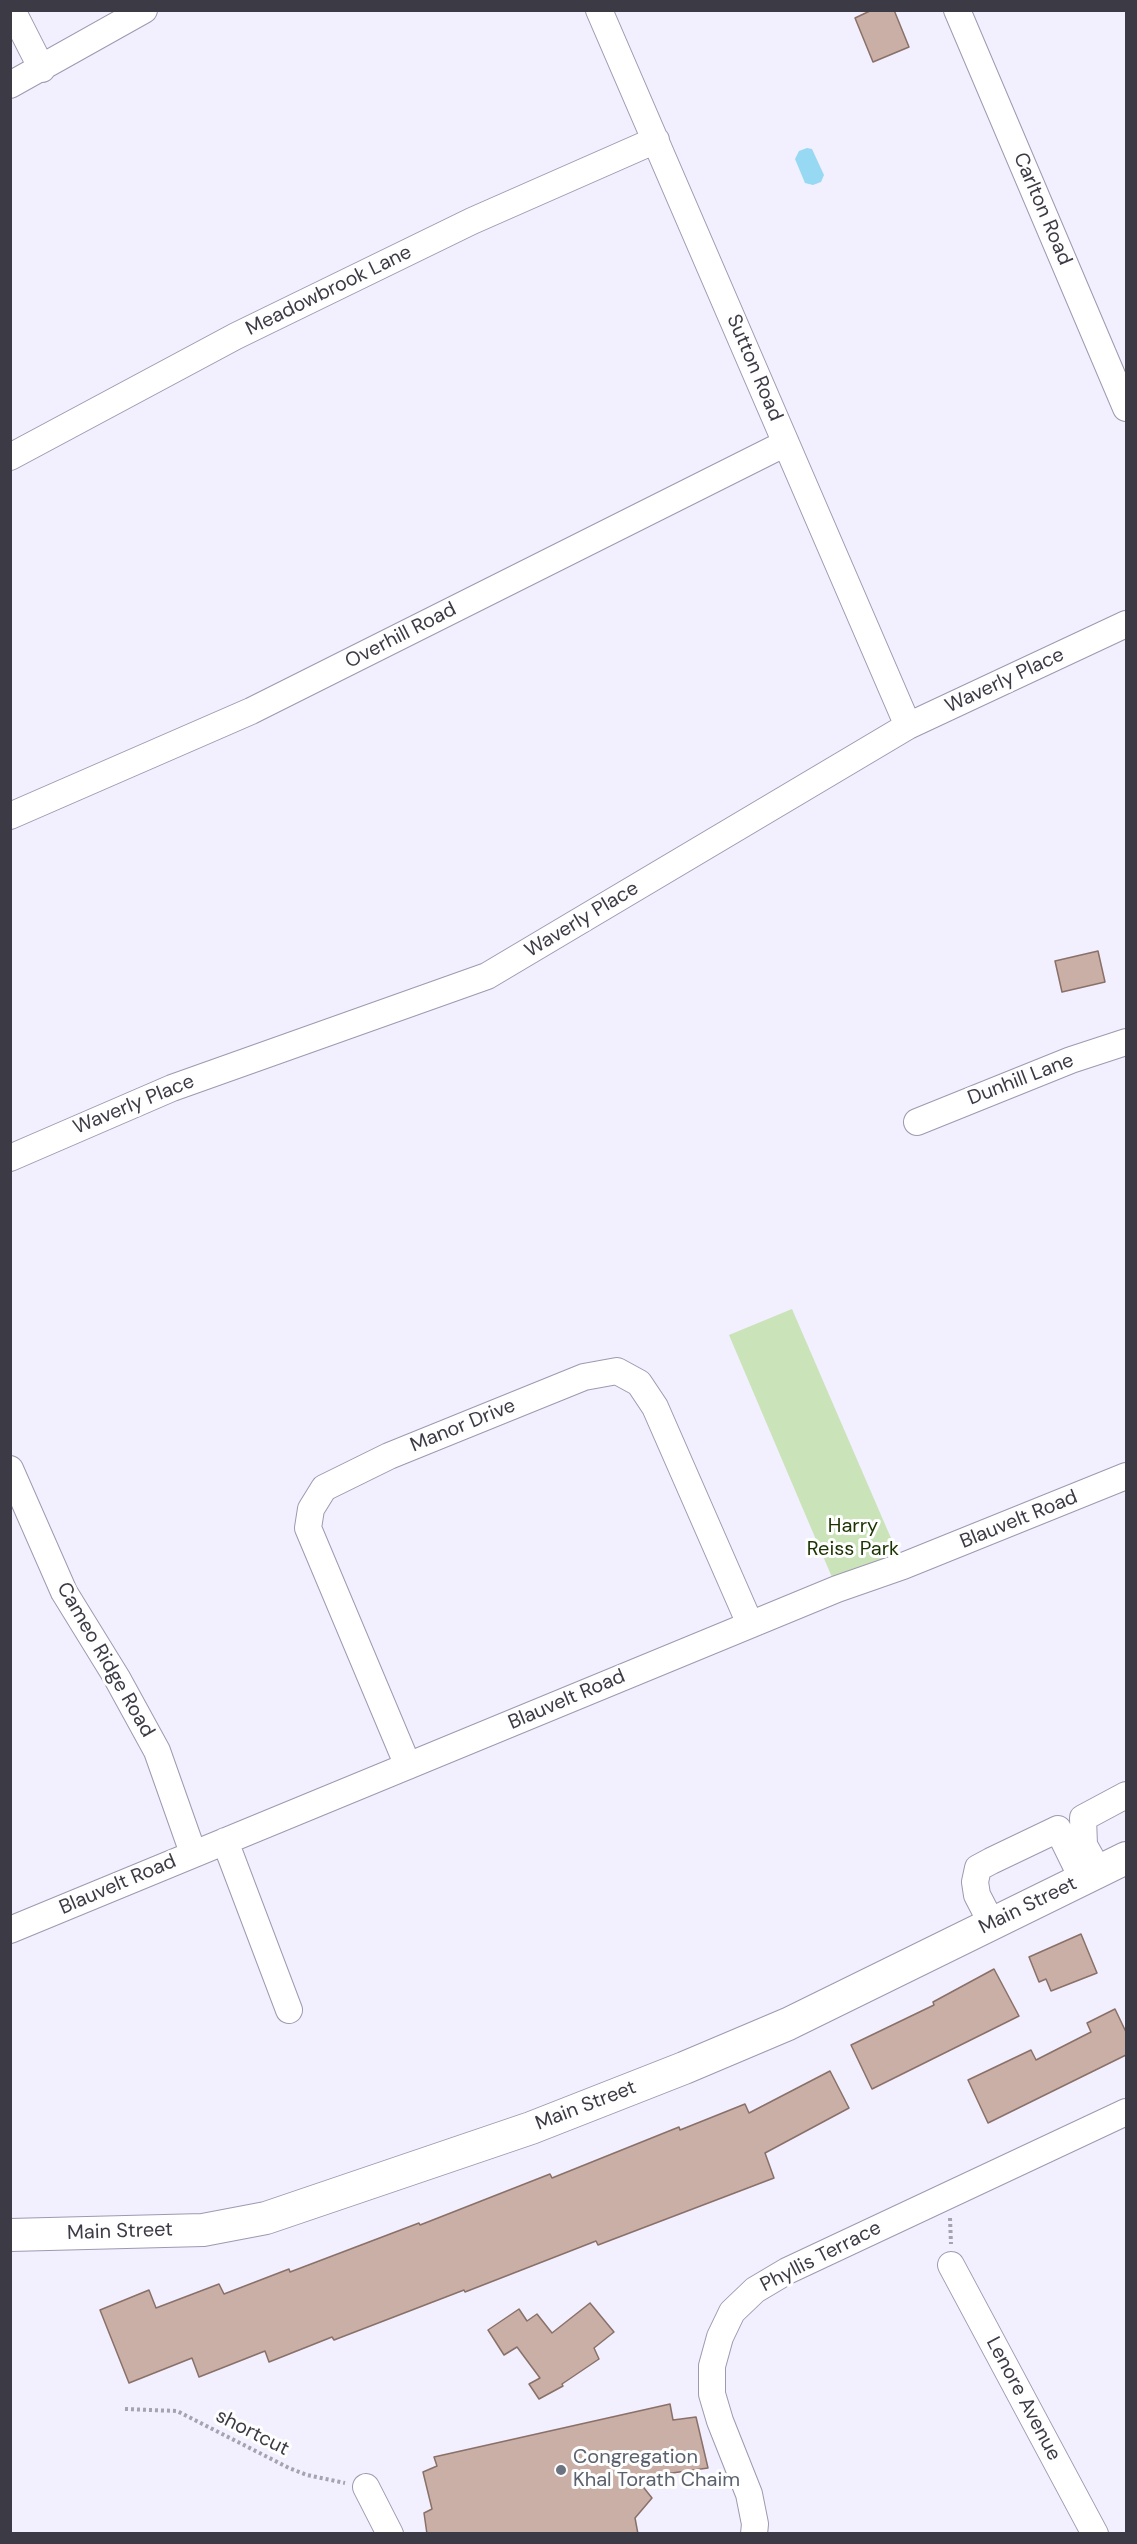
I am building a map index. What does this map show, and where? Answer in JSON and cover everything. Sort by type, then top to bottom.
[{"type":"main road","name":"Main Street","points":[[10,2235],[203,2230],[266,2218],[531,2128],[684,2068],[788,2024],[1126,1858]]},
{"type":"street","points":[[12,10],[42,69]]},
{"type":"street","points":[[10,85],[144,10]]},
{"type":"street","name":"Sutton Road","points":[[599,10],[908,726]]},
{"type":"street","name":"Carlton Road","points":[[957,10],[1126,408]]},
{"type":"street","name":"Meadowbrook Lane","points":[[10,457],[236,336],[472,221],[656,140]]},
{"type":"street","name":"Overhill Road","points":[[10,816],[251,711],[786,443]]},
{"type":"street","name":"Waverly Place","points":[[10,1158],[172,1088],[487,976],[908,726],[1126,624]]},
{"type":"street","name":"Dunhill Lane","points":[[917,1122],[1071,1060],[1126,1042]]},
{"type":"street","name":"Manor Drive","points":[[408,1766],[308,1528],[311,1509],[324,1488],[389,1456],[584,1377],[617,1371],[639,1383],[655,1407],[750,1624]]},
{"type":"street","name":"Cameo Ridge Road","points":[[10,1469],[64,1592],[117,1678],[158,1751],[193,1853]]},
{"type":"street","name":"Blauvelt Road","points":[[10,1930],[837,1588],[903,1566],[1126,1476]]},
{"type":"street","points":[[1091,1876],[1084,1845],[1083,1818],[1126,1795]]},
{"type":"street","points":[[992,1924],[977,1895],[975,1882],[978,1868],[1009,1852],[1058,1829],[1091,1876]]},
{"type":"street","points":[[225,1841],[290,2010]]},
{"type":"street","name":"Phyllis Terrace","points":[[754,2534],[755,2524],[749,2494],[720,2421],[712,2394],[712,2366],[720,2337],[732,2312],[755,2290],[788,2271],[1126,2112]]},
{"type":"street","name":"Lenore Avenue","points":[[951,2265],[1095,2534]]},
{"type":"street","points":[[366,2487],[390,2534]]},
{"type":"path","points":[[950,2194],[951,2265]]},
{"type":"path","name":"shortcut","points":[[124,2409],[177,2411],[289,2468],[307,2475],[366,2487]]},
{"type":"green space","name":"Harry Reiss Park","points":[[792,1309],[903,1566],[837,1589],[729,1335]]},
{"type":"water","points":[[812,149],[824,175],[821,182],[813,185],[805,183],[795,159],[799,151]]},
{"type":"building","points":[[872,10],[894,10],[909,47],[873,62],[855,18]]},
{"type":"building","points":[[1098,951],[1105,982],[1062,992],[1055,961]]},
{"type":"building","points":[[1081,1934],[1097,1973],[1051,1991],[1046,1979],[1039,1982],[1029,1957]]},
{"type":"building","points":[[994,1969],[1019,2016],[872,2089],[851,2045],[934,2005],[933,2002]]},
{"type":"building","points":[[1115,2009],[1126,2032],[1126,2055],[988,2123],[968,2080],[1031,2050],[1036,2060],[1091,2032],[1087,2023]]},
{"type":"building","points":[[830,2071],[849,2108],[765,2153],[774,2178],[598,2245],[596,2241],[465,2292],[464,2290],[334,2340],[332,2337],[269,2362],[265,2351],[199,2377],[192,2358],[129,2383],[100,2310],[149,2290],[156,2308],[219,2284],[224,2294],[289,2269],[290,2272],[419,2223],[420,2225],[550,2174],[552,2178],[679,2127],[680,2130],[745,2104],[749,2113]]},
{"type":"building","points":[[590,2303],[614,2332],[594,2348],[599,2359],[562,2384],[563,2386],[539,2399],[529,2384],[540,2378],[517,2347],[504,2355],[488,2330],[519,2309],[527,2321],[537,2314],[552,2333]]},
{"type":"building","name":"Congregation Khal Torath Chaim","points":[[670,2404],[673,2420],[696,2417],[708,2468],[636,2478],[652,2498],[635,2518],[638,2534],[427,2534],[424,2513],[432,2509],[423,2472],[437,2466],[434,2457]]},
{"type":"place","name":"Congregation Khal Torath Chaim","points":[[561,2470]]}]
